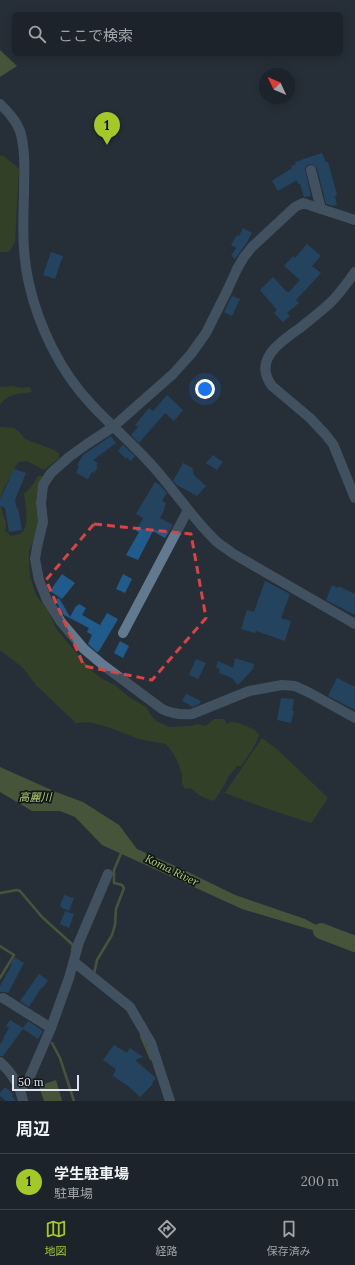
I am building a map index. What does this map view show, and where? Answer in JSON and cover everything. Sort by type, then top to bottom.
[{"type":"street","points":[[1,106],[13,118],[20,130],[23,146],[23,233],[24,253],[29,283],[45,333],[70,377],[90,403],[156,470],[188,510],[214,539],[232,552],[355,624]]},
{"type":"street","points":[[311,170],[321,209]]},
{"type":"street","points":[[355,220],[303,203],[295,207],[252,247],[237,269],[206,333],[191,354],[173,374],[113,427],[69,457],[51,473],[43,485],[41,502],[44,522],[36,547],[35,559],[36,571],[47,600],[61,622],[84,649],[103,666],[162,709],[172,714],[192,714],[249,691],[282,685],[295,686],[310,692],[355,718]]},
{"type":"street","points":[[355,272],[329,304],[301,327],[283,339],[272,350],[267,360],[265,373],[272,386],[310,418],[333,444],[355,498]]},
{"type":"street","points":[[123,633],[188,510]]},
{"type":"street","points":[[20,1089],[28,1081],[50,1028],[69,978],[78,942],[108,874]]},
{"type":"street","points":[[74,962],[130,1007],[150,1044],[170,1101]]},
{"type":"street","points":[[3,998],[50,1028]]},
{"type":"street","points":[[0,1062],[12,1074],[20,1089],[23,1101]]},
{"type":"highlighted area","points":[[94,524],[191,534],[206,618],[152,680],[84,666],[46,580]]},
{"type":"shaded area","points":[[0,155],[5,157],[19,169],[15,242],[9,252],[0,252]]},
{"type":"shaded area","points":[[13,386],[21,388],[30,387],[32,392],[10,396],[0,405],[0,387]]},
{"type":"shaded area","points":[[0,427],[14,428],[25,439],[59,453],[59,458],[44,470],[27,461],[18,462],[4,488],[0,500]]},
{"type":"shaded area","points":[[38,476],[43,476],[38,485],[36,498],[36,509],[39,524],[29,552],[30,577],[36,595],[48,611],[57,630],[91,670],[102,679],[115,685],[130,698],[146,707],[156,721],[169,727],[198,724],[206,726],[214,719],[224,719],[227,724],[231,722],[239,723],[255,730],[259,735],[249,755],[241,766],[237,766],[228,777],[214,801],[201,796],[191,788],[185,789],[182,783],[182,774],[177,760],[166,744],[139,739],[108,727],[89,722],[76,723],[37,686],[23,668],[0,650],[0,505],[6,523],[5,531],[11,536],[20,534],[23,531],[26,521],[24,494],[32,486]]},
{"type":"shaded area","points":[[262,738],[278,750],[328,798],[311,823],[225,793]]},
{"type":"water","points":[[0,50],[17,66],[0,77]]},
{"type":"water","name":"高麗川","points":[[0,767],[56,792],[83,802],[119,825],[137,849],[235,895],[305,919],[342,939],[242,909],[102,845],[75,817],[60,811],[32,811],[0,792]]},
{"type":"water","points":[[56,1080],[62,1101],[44,1101],[39,1086]]},
{"type":"building","points":[[322,153],[326,162],[328,162],[337,195],[335,196],[337,205],[333,206],[326,204],[317,168],[312,164],[307,165],[305,169],[311,196],[304,197],[300,184],[298,184],[297,180],[278,191],[272,181],[292,168],[291,166],[296,164],[295,162]]},
{"type":"building","points":[[243,228],[252,233],[235,259],[231,256],[236,248],[231,245],[237,235],[239,236]]},
{"type":"building","points":[[307,244],[321,256],[312,266],[321,273],[296,300],[299,303],[287,313],[290,316],[283,322],[274,313],[277,310],[260,290],[273,277],[287,292],[289,292],[300,280],[284,266],[293,256],[295,258]]},
{"type":"building","points":[[51,252],[63,256],[55,279],[43,275]]},
{"type":"building","points":[[232,296],[240,299],[232,316],[224,312]]},
{"type":"building","points":[[167,395],[183,410],[174,421],[165,413],[139,443],[131,435],[138,427],[135,425],[149,408],[153,411]]},
{"type":"building","points":[[111,436],[116,443],[93,460],[98,463],[96,466],[98,467],[94,473],[92,472],[88,479],[76,473],[79,466],[77,465],[83,455]]},
{"type":"building","points":[[123,445],[135,456],[130,461],[118,451]]},
{"type":"building","points":[[213,455],[223,462],[217,470],[206,463]]},
{"type":"building","points":[[183,463],[193,468],[193,474],[206,486],[197,496],[177,485],[173,481]]},
{"type":"building","points":[[14,469],[26,473],[15,500],[22,530],[9,532],[5,508],[0,506],[0,500]]},
{"type":"building","points":[[155,482],[167,493],[162,501],[166,503],[160,518],[173,525],[165,538],[153,531],[138,560],[126,555],[139,532],[136,531],[143,518],[136,514]]},
{"type":"building","points":[[62,574],[75,583],[62,599],[50,591]]},
{"type":"building","points":[[123,574],[132,579],[125,593],[116,589]]},
{"type":"building","points":[[265,581],[290,594],[281,618],[291,621],[285,641],[256,631],[255,633],[241,629],[247,610],[254,612]]},
{"type":"building","points":[[332,585],[338,588],[338,586],[355,594],[355,615],[326,600]]},
{"type":"building","points":[[59,598],[70,617],[76,606],[79,604],[86,608],[82,615],[100,625],[107,613],[118,619],[99,651],[97,652],[88,644],[92,635],[87,632],[89,628],[64,615],[55,600]]},
{"type":"building","points":[[120,641],[129,646],[123,658],[114,653]]},
{"type":"building","points":[[235,658],[254,664],[253,669],[238,685],[232,678],[219,673],[220,670],[216,667],[218,661],[233,668]]},
{"type":"building","points":[[196,659],[206,663],[198,679],[189,675]]},
{"type":"building","points":[[337,678],[355,687],[355,710],[328,696]]},
{"type":"building","points":[[186,694],[201,701],[193,707],[182,701]]},
{"type":"building","points":[[281,698],[294,699],[292,711],[294,711],[291,723],[277,720]]},
{"type":"building","points":[[64,895],[74,898],[69,911],[60,906]]},
{"type":"building","points":[[65,911],[74,914],[69,928],[60,924]]},
{"type":"building","points":[[14,957],[24,963],[8,993],[0,992],[0,986],[12,964],[10,963]]},
{"type":"building","points":[[39,974],[48,980],[29,1007],[20,1001]]},
{"type":"building","points":[[10,1020],[23,1028],[28,1021],[43,1031],[38,1039],[23,1029],[3,1056],[0,1056],[0,1044],[9,1028],[6,1026]]},
{"type":"building","points":[[114,1045],[127,1053],[130,1048],[143,1057],[135,1060],[156,1078],[152,1083],[153,1084],[140,1097],[128,1086],[113,1076],[116,1069],[103,1060]]},
{"type":"building","points":[[5,1087],[13,1094],[12,1096],[16,1101],[6,1101],[0,1096],[0,1093]]},
{"type":"waterway","points":[[94,974],[97,960],[112,935],[115,925],[116,909],[124,888],[122,885],[114,883],[114,870],[122,851]]},
{"type":"waterway","points":[[0,893],[17,890],[20,891],[42,917],[73,945],[72,950]]},
{"type":"waterway","name":"Koma River","points":[[321,931],[355,944]]},
{"type":"waterway","points":[[0,946],[14,955],[0,978]]},
{"type":"waterway","points":[[141,1036],[151,1059]]},
{"type":"waterway","points":[[52,1043],[60,1058],[74,1101]]},
{"type":"place","name":"学生駐車場","points":[[107,145]]}]
